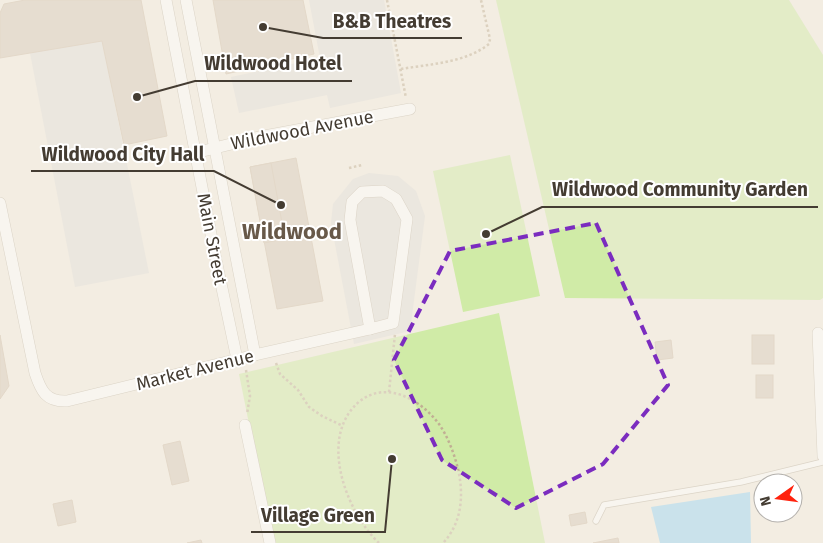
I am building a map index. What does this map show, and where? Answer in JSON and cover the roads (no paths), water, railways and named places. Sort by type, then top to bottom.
[{"type":"street","name":"Main Street","points":[[166,0],[195,153],[245,357]]},
{"type":"street","name":"Main Street","points":[[186,0],[214,148],[245,357]]},
{"type":"street","name":"Wildwood Avenue","points":[[195,153],[270,135],[410,108]]},
{"type":"street","name":"Market Avenue","points":[[0,203],[4,239],[35,373],[39,386],[44,393],[50,399],[58,402],[245,357],[387,326],[393,323],[407,219],[396,199],[383,191],[362,192],[352,202],[350,220],[370,329]]},
{"type":"street","points":[[818,333],[823,456]]},
{"type":"street","points":[[245,425],[270,543]]},
{"type":"lane","points":[[596,521],[604,505],[741,482],[823,462]]},
{"type":"water","points":[[750,492],[751,543],[660,543],[651,507]]},
{"type":"place","name":"B&B Theatres","points":[[263,27]]},
{"type":"place","name":"Wildwood Hotel","points":[[137,97]]},
{"type":"place","name":"Wildwood City Hall","points":[[281,205]]},
{"type":"place","name":"Wildwood Community Garden","points":[[486,234]]},
{"type":"place","name":"Village Green","points":[[392,459]]},
{"type":"district","name":"Wildwood","points":[[292,231]]}]
